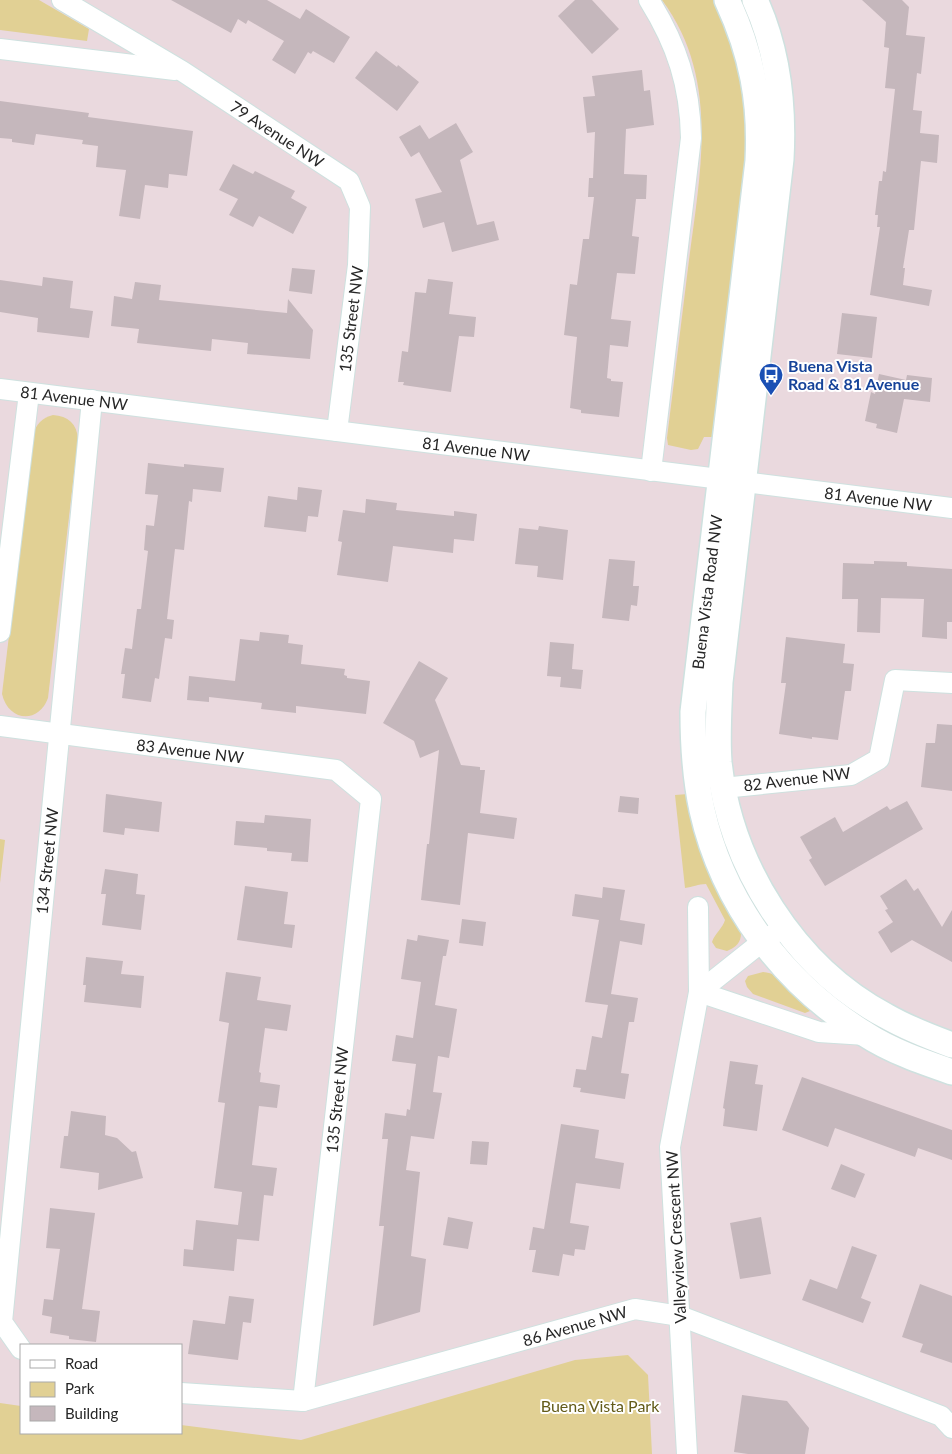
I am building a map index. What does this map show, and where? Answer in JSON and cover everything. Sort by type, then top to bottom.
[{"type":"street","name":"79 Avenue NW","points":[[62,0],[182,70],[349,181],[360,207]]},
{"type":"street","points":[[649,0],[663,22],[683,71],[690,115],[691,138],[651,470]]},
{"type":"street","name":"Buena Vista Road NW","points":[[727,0],[741,33],[752,68],[758,106],[759,133],[758,161],[693,712],[696,778],[702,810],[711,842],[733,894],[763,941],[803,987],[826,1007],[866,1035],[952,1072]]},
{"type":"street","name":"Buena Vista Road NW","points":[[755,0],[769,38],[776,68],[783,128],[745,482],[720,682],[718,738],[723,788],[730,817],[752,875],[784,927],[820,967],[862,1002],[885,1016],[952,1045]]},
{"type":"street","name":"79 Avenue NW","points":[[0,50],[182,70]]},
{"type":"street","name":"135 Street NW","points":[[337,431],[358,265],[360,207]]},
{"type":"street","name":"81 Avenue NW","points":[[0,389],[952,508]]},
{"type":"street","points":[[0,632],[29,393]]},
{"type":"street","name":"134 Street NW","points":[[20,1348],[2,1322],[92,400]]},
{"type":"street","name":"82 Avenue NW","points":[[723,788],[851,775],[879,759],[895,680],[952,683]]},
{"type":"street","name":"83 Avenue NW","points":[[0,726],[336,770],[371,799]]},
{"type":"street","name":"135 Street NW","points":[[303,1401],[371,799]]},
{"type":"street","name":"Valleyview Crescent NW","points":[[687,1454],[670,1147],[699,992],[698,908]]},
{"type":"street","points":[[699,992],[763,941],[784,927]]},
{"type":"street","points":[[699,992],[819,1032],[866,1035]]},
{"type":"street","name":"86 Avenue NW","points":[[182,1394],[303,1401],[634,1309],[680,1316],[941,1416],[952,1428]]},
{"type":"green space","points":[[0,0],[39,0],[89,29],[87,41],[0,30]]},
{"type":"green space","points":[[662,0],[715,0],[728,28],[740,71],[747,108],[746,160],[715,437],[704,437],[698,449],[691,450],[668,445],[667,438],[697,199],[702,130],[699,96],[693,63],[681,31]]},
{"type":"green space","points":[[53,415],[63,417],[71,422],[76,429],[78,439],[48,698],[37,713],[31,716],[24,716],[10,710],[2,694],[33,435],[40,422]]},
{"type":"green space","points":[[688,794],[741,933],[737,944],[727,951],[716,948],[712,942],[725,920],[706,884],[685,888],[675,795]]},
{"type":"green space","points":[[0,839],[5,840],[0,883]]},
{"type":"green space","points":[[763,972],[770,973],[783,980],[811,1008],[810,1011],[805,1013],[753,994],[745,981],[748,976]]},
{"type":"green space","name":"Buena Vista Park","points":[[628,1355],[648,1375],[652,1454],[0,1454],[0,1403],[20,1406],[20,1434],[182,1434],[182,1425],[301,1440],[575,1360]]},
{"type":"building","points":[[171,0],[267,0],[300,19],[306,9],[350,37],[334,63],[313,51],[311,54],[308,52],[295,74],[272,60],[284,41],[248,20],[246,24],[238,19],[231,33]]},
{"type":"building","points":[[575,0],[592,0],[619,29],[592,54],[558,16]]},
{"type":"building","points":[[862,0],[902,0],[909,7],[906,35],[925,37],[921,74],[917,73],[913,110],[922,111],[920,133],[939,135],[937,163],[921,161],[914,230],[909,230],[903,268],[905,268],[903,285],[932,290],[929,306],[870,295],[880,227],[877,227],[878,215],[875,215],[879,181],[882,181],[883,171],[886,172],[895,89],[885,88],[889,48],[884,47],[886,22]]},
{"type":"building","points":[[376,51],[397,67],[398,65],[419,82],[397,111],[355,78]]},
{"type":"building","points":[[642,70],[644,91],[650,90],[654,125],[626,129],[624,174],[647,175],[646,199],[636,199],[632,236],[639,237],[635,274],[617,273],[611,319],[631,321],[628,347],[610,345],[607,378],[611,379],[611,381],[623,382],[619,417],[581,413],[581,410],[570,408],[577,337],[564,335],[570,284],[577,285],[583,239],[589,239],[594,197],[588,197],[589,178],[593,178],[595,132],[587,133],[583,97],[595,96],[592,76]]},
{"type":"building","points":[[0,101],[89,113],[88,117],[193,131],[187,176],[169,174],[168,188],[145,185],[140,219],[119,216],[126,170],[96,167],[98,146],[82,144],[83,140],[36,134],[34,145],[0,138]]},
{"type":"building","points":[[456,123],[473,152],[460,160],[477,225],[494,221],[499,240],[452,252],[444,222],[423,228],[415,199],[442,192],[419,152],[411,157],[399,137],[420,125],[429,139]]},
{"type":"building","points":[[233,164],[253,174],[255,171],[295,191],[291,198],[307,207],[293,234],[259,216],[253,227],[229,215],[238,199],[219,190]]},
{"type":"building","points":[[292,268],[315,270],[312,294],[289,291]]},
{"type":"building","points":[[43,277],[73,281],[70,308],[93,311],[89,338],[37,332],[38,318],[0,312],[0,280],[42,286]]},
{"type":"building","points":[[428,279],[453,282],[449,314],[476,317],[474,337],[459,336],[451,392],[403,385],[404,382],[398,382],[402,351],[408,352],[415,292],[426,293]]},
{"type":"building","points":[[135,282],[161,285],[159,300],[287,313],[288,299],[313,330],[310,359],[247,354],[248,343],[212,339],[211,351],[137,343],[139,329],[111,326],[114,296],[132,299]]},
{"type":"building","points":[[842,313],[877,317],[872,358],[837,354]]},
{"type":"building","points":[[879,374],[906,380],[907,375],[932,378],[930,402],[904,399],[897,433],[876,428],[877,424],[865,421],[871,392],[875,394]]},
{"type":"building","points":[[148,463],[184,467],[184,464],[224,468],[221,492],[193,489],[192,502],[189,501],[184,550],[175,549],[167,619],[174,620],[172,639],[165,638],[159,679],[155,678],[151,702],[122,698],[125,674],[121,674],[125,648],[132,649],[137,609],[141,609],[148,551],[144,550],[146,525],[154,526],[158,495],[145,494]]},
{"type":"building","points":[[298,487],[322,490],[318,517],[308,516],[306,532],[264,527],[268,496],[297,500]]},
{"type":"building","points":[[366,499],[397,503],[396,510],[454,516],[454,511],[477,514],[474,541],[454,539],[453,553],[393,546],[388,582],[337,575],[342,542],[338,541],[343,510],[365,513]]},
{"type":"building","points":[[539,526],[568,530],[563,580],[537,577],[538,566],[515,564],[519,528],[538,530]]},
{"type":"building","points":[[609,559],[635,561],[633,586],[639,586],[637,606],[631,605],[629,621],[602,618]]},
{"type":"building","points":[[874,561],[907,562],[907,566],[952,569],[952,622],[947,622],[947,639],[922,637],[924,599],[881,598],[880,633],[857,632],[858,599],[842,599],[843,563],[874,564]]},
{"type":"building","points":[[260,632],[289,635],[288,643],[303,645],[301,664],[345,669],[344,675],[347,678],[370,681],[366,714],[296,706],[296,713],[261,709],[262,703],[209,697],[209,702],[187,700],[189,676],[235,681],[240,639],[259,641]]},
{"type":"building","points":[[786,637],[845,644],[843,663],[854,664],[851,691],[845,691],[838,740],[812,737],[812,739],[779,734],[786,683],[781,683]]},
{"type":"building","points":[[550,642],[574,644],[572,669],[583,670],[581,689],[560,687],[561,677],[547,676]]},
{"type":"building","points":[[419,661],[448,678],[435,700],[461,765],[480,767],[480,770],[485,770],[480,813],[517,818],[514,839],[468,833],[460,905],[421,900],[439,750],[420,758],[414,741],[383,723]]},
{"type":"building","points":[[937,724],[952,725],[952,791],[921,787],[926,743],[935,743]]},
{"type":"building","points":[[106,794],[162,802],[159,832],[125,828],[124,835],[103,832]]},
{"type":"building","points":[[620,796],[639,798],[638,814],[618,812]]},
{"type":"building","points":[[907,801],[923,829],[825,886],[809,860],[812,858],[800,837],[835,817],[843,832],[887,806],[890,810]]},
{"type":"building","points":[[265,815],[311,819],[308,862],[291,861],[292,853],[267,851],[267,848],[234,845],[236,821],[264,823]]},
{"type":"building","points":[[105,869],[138,874],[136,894],[145,895],[141,930],[102,925],[106,894],[101,894]]},
{"type":"building","points":[[906,879],[914,891],[918,888],[942,927],[952,910],[952,962],[912,940],[891,953],[878,932],[893,922],[885,910],[888,909],[880,896]]},
{"type":"building","points":[[245,886],[288,892],[284,924],[295,925],[292,948],[237,940]]},
{"type":"building","points":[[603,887],[625,890],[620,920],[645,924],[642,945],[620,941],[611,994],[638,998],[634,1022],[629,1022],[621,1073],[629,1074],[625,1099],[580,1092],[581,1088],[573,1087],[576,1069],[586,1070],[592,1036],[602,1038],[608,1005],[585,1002],[599,920],[572,916],[575,894],[602,898]]},
{"type":"building","points":[[462,919],[486,922],[483,946],[459,943]]},
{"type":"building","points":[[418,935],[449,940],[446,956],[443,956],[435,1005],[457,1009],[449,1058],[438,1056],[433,1092],[442,1093],[434,1139],[411,1136],[406,1170],[420,1172],[411,1256],[426,1259],[420,1312],[373,1326],[384,1226],[379,1226],[388,1139],[382,1139],[385,1113],[406,1116],[407,1109],[410,1110],[416,1064],[392,1061],[396,1035],[413,1038],[421,982],[401,979],[407,939],[417,941]]},
{"type":"building","points":[[86,957],[123,961],[121,974],[144,976],[141,1008],[84,1002],[86,985],[83,985]]},
{"type":"building","points":[[226,972],[261,977],[257,1000],[291,1005],[287,1031],[265,1028],[259,1072],[261,1073],[260,1082],[280,1085],[277,1108],[259,1106],[252,1165],[277,1168],[273,1196],[264,1195],[259,1241],[237,1239],[234,1271],[183,1266],[184,1249],[193,1250],[196,1220],[238,1225],[242,1192],[214,1188],[225,1103],[218,1102],[229,1023],[219,1021]]},
{"type":"building","points":[[730,1061],[758,1065],[755,1084],[763,1085],[757,1131],[723,1126],[725,1109],[723,1108]]},
{"type":"building","points":[[802,1077],[952,1130],[952,1160],[918,1148],[915,1157],[835,1128],[828,1147],[782,1130]]},
{"type":"building","points":[[71,1111],[106,1116],[105,1135],[117,1138],[132,1152],[136,1151],[143,1178],[98,1190],[99,1173],[60,1168],[64,1136],[68,1136]]},
{"type":"building","points":[[561,1124],[599,1130],[595,1158],[624,1163],[620,1189],[576,1183],[570,1223],[589,1226],[585,1250],[575,1249],[574,1256],[563,1254],[559,1276],[532,1272],[536,1250],[529,1250],[533,1227],[544,1229]]},
{"type":"building","points":[[472,1141],[489,1142],[487,1165],[470,1164]]},
{"type":"building","points":[[841,1164],[865,1174],[855,1198],[831,1189]]},
{"type":"building","points":[[50,1208],[95,1213],[82,1309],[100,1311],[96,1342],[69,1339],[69,1336],[50,1333],[52,1317],[42,1315],[44,1299],[53,1300],[60,1249],[46,1248]]},
{"type":"building","points":[[448,1217],[473,1222],[468,1249],[443,1245]]},
{"type":"building","points":[[761,1217],[771,1274],[740,1279],[730,1223]]},
{"type":"building","points":[[852,1246],[877,1255],[861,1298],[871,1302],[863,1323],[802,1300],[810,1279],[837,1289]]},
{"type":"building","points":[[920,1284],[952,1296],[952,1363],[920,1352],[923,1344],[902,1337]]},
{"type":"building","points":[[229,1296],[254,1299],[251,1323],[243,1322],[238,1360],[188,1354],[193,1320],[225,1324]]},
{"type":"building","points":[[742,1395],[787,1401],[809,1428],[805,1454],[748,1454],[734,1452]]},
{"type":"place","name":"Buena Vista Road & 81 Avenue","points":[[771,396]]}]
